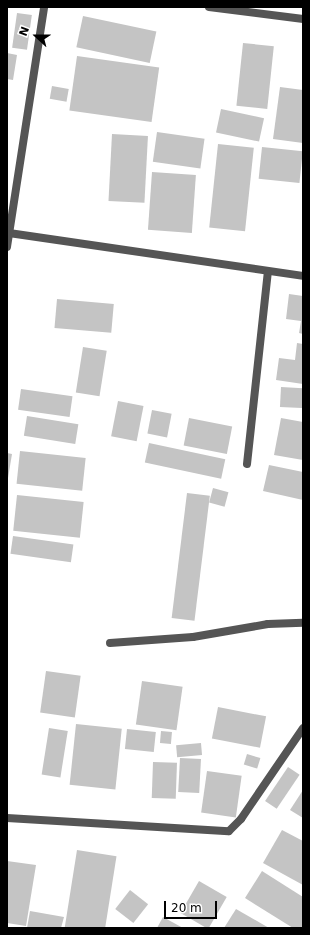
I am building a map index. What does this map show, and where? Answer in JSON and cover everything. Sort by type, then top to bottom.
[{"type":"street","points":[[7,248],[44,7]]},
{"type":"street","points":[[210,7],[303,19]]},
{"type":"street","points":[[9,232],[268,272],[303,276]]},
{"type":"street","points":[[247,464],[268,272]]},
{"type":"street","points":[[110,643],[193,637],[268,624],[303,623]]},
{"type":"street","points":[[7,818],[229,831],[241,819],[303,728]]},
{"type":"building","points":[[17,13],[32,15],[27,50],[12,48]]},
{"type":"building","points":[[83,16],[156,32],[150,63],[76,47]]},
{"type":"building","points":[[243,43],[274,46],[267,109],[236,106]]},
{"type":"building","points":[[7,53],[17,55],[13,80],[7,79]]},
{"type":"building","points":[[77,56],[159,68],[152,122],[69,110]]},
{"type":"building","points":[[52,86],[69,89],[66,102],[50,99]]},
{"type":"building","points":[[280,87],[303,90],[303,143],[273,139]]},
{"type":"building","points":[[221,109],[264,118],[259,142],[216,132]]},
{"type":"building","points":[[157,132],[205,139],[200,168],[153,162]]},
{"type":"building","points":[[112,134],[148,136],[144,203],[108,201]]},
{"type":"building","points":[[218,144],[254,148],[245,231],[209,228]]},
{"type":"building","points":[[262,147],[303,151],[299,183],[259,179]]},
{"type":"building","points":[[152,172],[196,175],[192,233],[148,230]]},
{"type":"building","points":[[289,294],[303,296],[303,334],[299,333],[301,321],[286,319]]},
{"type":"building","points":[[57,299],[114,304],[111,333],[54,328]]},
{"type":"building","points":[[297,343],[303,344],[303,384],[276,380],[279,358],[295,360]]},
{"type":"building","points":[[83,347],[107,351],[100,396],[76,392]]},
{"type":"building","points":[[281,387],[303,388],[302,408],[280,407]]},
{"type":"building","points":[[21,389],[72,396],[70,417],[18,410]]},
{"type":"building","points":[[118,401],[144,406],[137,441],[111,436]]},
{"type":"building","points":[[152,410],[172,414],[167,437],[147,434]]},
{"type":"building","points":[[27,416],[78,424],[75,444],[24,436]]},
{"type":"building","points":[[189,418],[232,426],[227,454],[184,445]]},
{"type":"building","points":[[281,418],[303,422],[303,460],[274,455]]},
{"type":"building","points":[[149,443],[225,459],[221,479],[145,463]]},
{"type":"building","points":[[20,451],[86,458],[82,491],[17,484]]},
{"type":"building","points":[[7,453],[12,454],[8,478],[7,477]]},
{"type":"building","points":[[269,465],[303,472],[303,500],[263,491]]},
{"type":"building","points":[[213,488],[228,492],[225,507],[209,502]]},
{"type":"building","points":[[187,493],[210,496],[194,621],[172,618]]},
{"type":"building","points":[[17,495],[84,502],[80,538],[13,531]]},
{"type":"building","points":[[13,536],[73,544],[71,562],[10,554]]},
{"type":"building","points":[[46,671],[81,676],[75,717],[40,713]]},
{"type":"building","points":[[142,681],[183,687],[176,730],[136,725]]},
{"type":"building","points":[[218,707],[266,716],[260,748],[212,738]]},
{"type":"building","points":[[76,724],[122,729],[115,789],[70,785]]},
{"type":"building","points":[[49,728],[68,731],[60,777],[42,774]]},
{"type":"building","points":[[127,729],[156,732],[154,752],[125,749]]},
{"type":"building","points":[[161,731],[172,732],[171,744],[160,743]]},
{"type":"building","points":[[201,743],[202,755],[177,757],[176,745]]},
{"type":"building","points":[[247,754],[260,758],[257,769],[244,765]]},
{"type":"building","points":[[180,758],[201,759],[199,793],[178,792]]},
{"type":"building","points":[[153,762],[177,763],[176,799],[152,798]]},
{"type":"building","points":[[288,767],[300,775],[277,809],[265,801]]},
{"type":"building","points":[[207,771],[242,776],[236,817],[201,813]]},
{"type":"building","points":[[303,790],[303,818],[290,810]]},
{"type":"building","points":[[282,830],[303,841],[303,885],[263,863]]},
{"type":"building","points":[[77,850],[117,856],[105,928],[65,928]]},
{"type":"building","points":[[7,861],[36,865],[26,926],[7,923]]},
{"type":"building","points":[[262,871],[303,897],[303,928],[293,928],[245,898]]},
{"type":"building","points":[[199,881],[227,897],[209,928],[180,913]]},
{"type":"building","points":[[130,890],[148,904],[133,923],[115,909]]},
{"type":"building","points":[[236,909],[269,928],[224,928]]},
{"type":"building","points":[[30,911],[64,917],[61,928],[27,928]]},
{"type":"building","points":[[163,917],[183,928],[157,928]]}]
